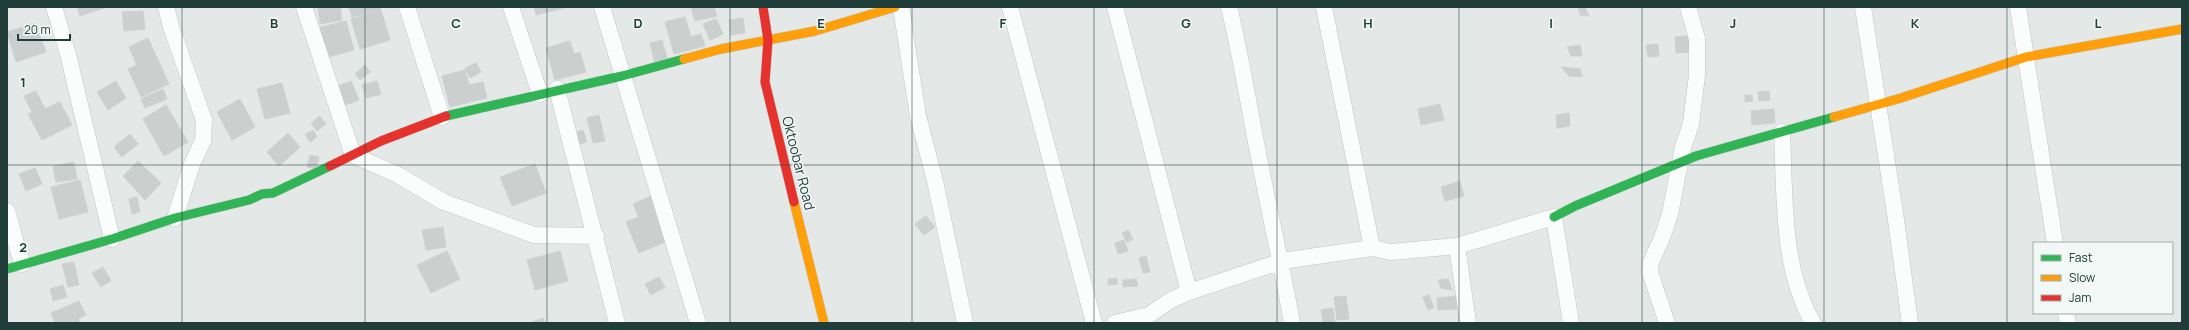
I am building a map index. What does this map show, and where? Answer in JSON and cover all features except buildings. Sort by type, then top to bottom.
[{"type":"street","points":[[54,7],[68,54],[112,239]]},
{"type":"street","points":[[166,7],[171,27],[204,120],[203,141],[192,164],[175,218]]},
{"type":"street","points":[[304,7],[353,155],[398,175],[444,202],[534,235],[596,236]]},
{"type":"street","points":[[407,7],[442,117]]},
{"type":"street","points":[[511,7],[540,94]]},
{"type":"street","points":[[602,7],[698,323]]},
{"type":"street","name":"Oktoobar Road","points":[[763,7],[768,40],[765,82],[824,323]]},
{"type":"street","points":[[7,211],[14,266],[112,239],[175,218],[249,200],[262,194],[273,193],[353,155],[442,117],[557,89],[622,76],[721,50],[815,31],[895,7]]},
{"type":"street","points":[[900,7],[918,116],[935,181],[965,323]]},
{"type":"street","points":[[1010,7],[1094,323]]},
{"type":"street","points":[[1115,7],[1189,292]]},
{"type":"street","points":[[1229,7],[1240,49],[1261,168],[1282,261],[1292,323]]},
{"type":"street","points":[[1324,7],[1372,248]]},
{"type":"street","points":[[1667,323],[1650,272],[1651,262],[1668,220],[1682,161],[1683,147],[1691,124],[1697,75],[1697,39],[1688,7]]},
{"type":"street","points":[[1863,7],[1896,220],[1910,323]]},
{"type":"street","points":[[2018,7],[2055,242]]},
{"type":"street","points":[[1115,323],[1150,319],[1171,300],[1189,292],[1282,261],[1372,248],[1391,252],[1457,246],[1554,217],[1682,161],[1878,105],[2026,57],[2182,29]]},
{"type":"street","points":[[557,89],[596,236],[617,323]]},
{"type":"street","points":[[1782,132],[1788,240],[1798,292],[1812,323]]},
{"type":"street","points":[[1554,217],[1571,323]]},
{"type":"street","points":[[1457,246],[1468,323]]},
{"type":"traffic: fast","points":[[446,116],[622,76],[684,59]]},
{"type":"traffic: fast","points":[[1554,217],[1575,206],[1696,156],[1834,117]]},
{"type":"traffic: fast","points":[[7,269],[112,239],[175,218],[249,200],[262,194],[273,193],[330,166]]},
{"type":"traffic: slow","points":[[684,59],[721,49],[815,31],[895,7]]},
{"type":"traffic: slow","points":[[1834,117],[1901,98],[2026,57],[2182,29]]},
{"type":"traffic: slow","points":[[794,202],[824,323]]},
{"type":"traffic: jam","points":[[763,7],[768,40],[765,82],[794,202]]},
{"type":"traffic: jam","points":[[330,166],[381,141],[446,116]]}]
